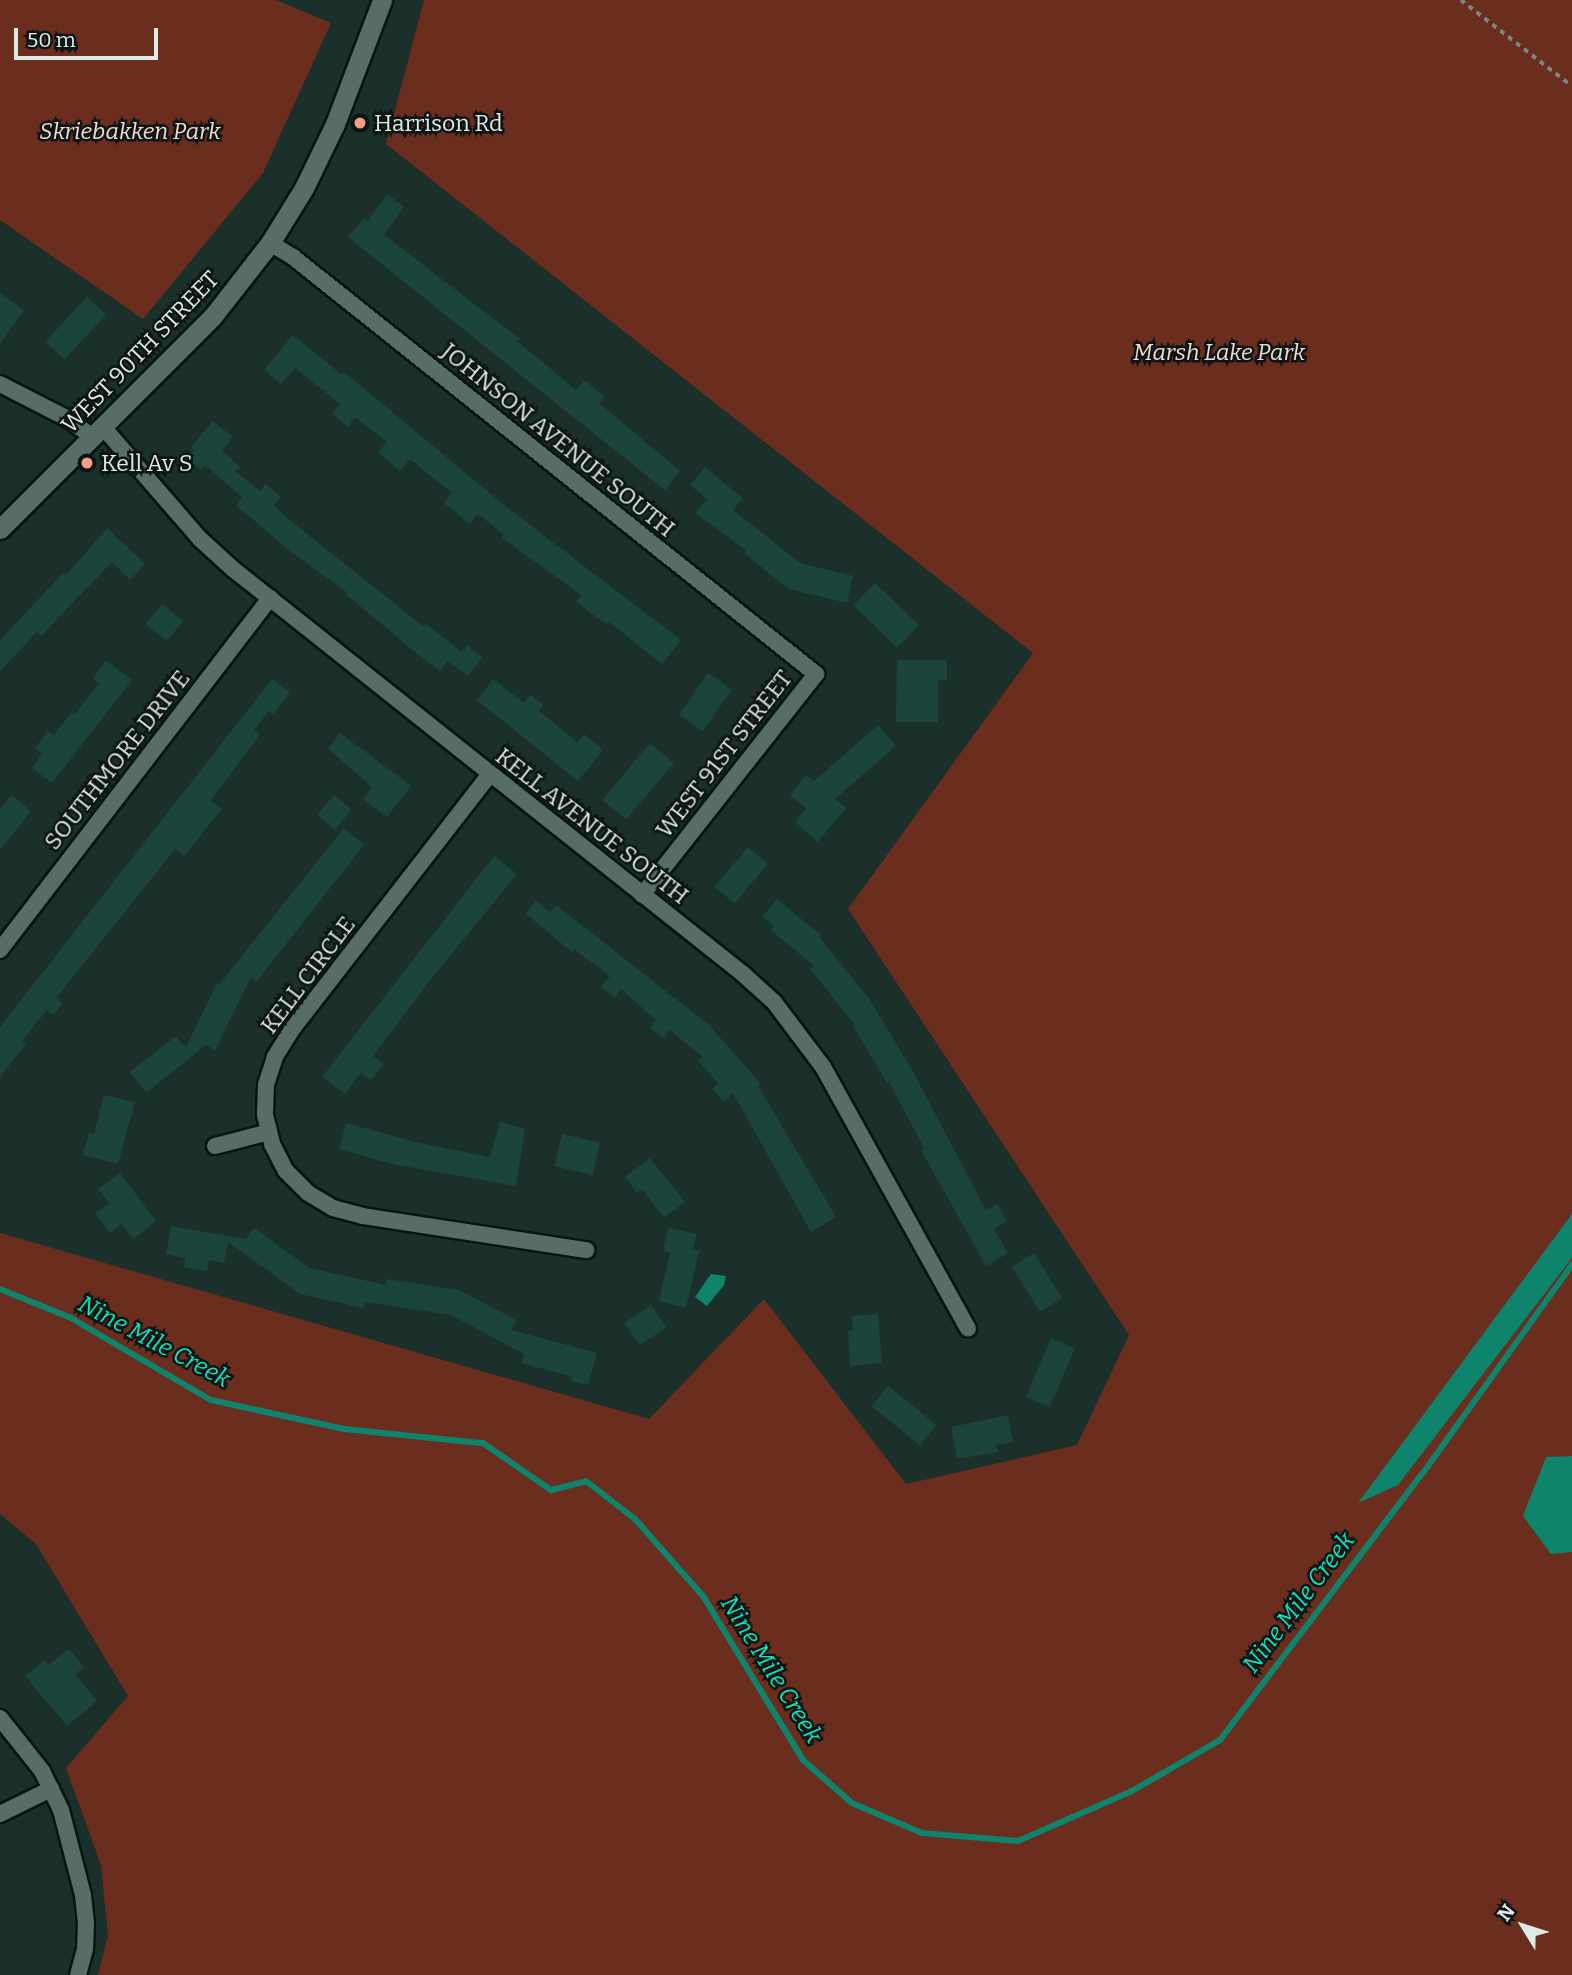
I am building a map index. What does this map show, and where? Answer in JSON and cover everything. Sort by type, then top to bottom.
[{"type":"street","name":"WEST 90TH STREET","points":[[0,529],[213,316],[270,243],[304,188],[335,124],[378,1]]},
{"type":"street","name":"JOHNSON AVENUE SOUTH","points":[[270,243],[293,257],[816,674]]},
{"type":"street","name":"KELL AVENUE SOUTH","points":[[0,384],[98,432],[200,539],[743,974],[774,1002],[823,1067],[968,1329]]},
{"type":"street","name":"SOUTHMORE DRIVE","points":[[0,950],[271,598]]},
{"type":"street","name":"WEST 91ST STREET","points":[[642,895],[816,674]]},
{"type":"street","name":"KELL CIRCLE","points":[[490,774],[291,1031],[275,1057],[266,1085],[269,1132],[286,1171],[308,1193],[333,1208],[363,1216],[586,1250]]},
{"type":"street","points":[[215,1146],[269,1132]]},
{"type":"street","points":[[0,1718],[17,1736],[51,1789],[61,1810],[83,1895],[86,1922],[85,1949],[78,1975]]},
{"type":"street","points":[[0,1814],[51,1789]]},
{"type":"path","points":[[1461,0],[1572,86]]},
{"type":"green space","name":"Skriebakken Park","points":[[0,0],[276,0],[331,23],[263,173],[143,319],[0,220]]},
{"type":"green space","name":"Marsh Lake Park","points":[[424,0],[1572,0],[1572,1975],[98,1975],[108,1935],[101,1865],[66,1768],[128,1696],[36,1544],[0,1514],[0,1233],[649,1419],[764,1299],[906,1484],[1077,1445],[1129,1335],[848,909],[1033,653],[386,144]]},
{"type":"shaded area","points":[[1572,1214],[1572,1258],[1398,1485],[1358,1503]]},
{"type":"shaded area","points":[[711,1274],[726,1276],[724,1285],[707,1306],[695,1297]]},
{"type":"shaded area","points":[[1572,1456],[1572,1552],[1551,1554],[1523,1516],[1546,1457]]},
{"type":"building","points":[[387,194],[404,207],[384,235],[520,339],[517,341],[576,390],[584,380],[604,396],[599,403],[680,471],[665,490],[348,237],[364,218],[368,221]]},
{"type":"building","points":[[0,293],[24,310],[0,344]]},
{"type":"building","points":[[87,297],[106,315],[64,359],[45,342]]},
{"type":"building","points":[[293,335],[342,375],[344,372],[505,506],[681,640],[662,664],[609,622],[607,625],[576,602],[581,595],[502,538],[504,535],[478,514],[470,524],[444,503],[452,493],[410,459],[400,471],[378,452],[387,442],[355,417],[348,427],[332,414],[340,404],[295,368],[281,384],[264,370]]},
{"type":"building","points":[[213,421],[233,437],[222,451],[240,467],[235,471],[260,491],[265,484],[281,497],[274,505],[293,523],[424,627],[426,624],[462,652],[467,646],[482,657],[468,676],[447,661],[440,671],[409,647],[347,595],[348,593],[291,552],[236,505],[242,497],[205,465],[201,470],[187,458],[194,450],[191,447]]},
{"type":"building","points":[[705,467],[743,498],[733,510],[800,563],[853,576],[847,603],[789,589],[744,553],[746,550],[695,513],[707,499],[690,485]]},
{"type":"building","points":[[107,528],[145,564],[130,580],[112,562],[41,636],[37,632],[0,671],[0,640],[63,573],[66,575]]},
{"type":"building","points":[[875,583],[919,625],[897,648],[853,605]]},
{"type":"building","points":[[162,604],[183,621],[167,641],[146,624]]},
{"type":"building","points":[[897,660],[947,660],[947,680],[938,680],[938,722],[896,722]]},
{"type":"building","points":[[106,661],[132,680],[52,783],[32,768],[42,754],[35,748],[48,731],[54,735],[72,712],[75,714],[99,683],[93,678]]},
{"type":"building","points":[[708,673],[732,690],[703,731],[679,715]]},
{"type":"building","points":[[272,679],[290,693],[273,714],[269,711],[254,730],[260,734],[211,800],[222,809],[184,856],[175,849],[56,998],[63,1003],[53,1015],[47,1010],[22,1041],[26,1044],[0,1077],[0,1027]]},
{"type":"building","points":[[493,679],[524,703],[530,695],[544,705],[539,711],[577,742],[584,734],[603,750],[578,781],[477,700]]},
{"type":"building","points":[[878,725],[896,746],[835,799],[846,808],[818,842],[795,822],[806,808],[790,795],[806,775],[814,781]]},
{"type":"building","points":[[340,733],[411,786],[387,817],[363,799],[372,787],[328,749]]},
{"type":"building","points":[[650,743],[674,763],[626,820],[602,800]]},
{"type":"building","points":[[11,795],[31,811],[0,850],[0,809]]},
{"type":"building","points":[[334,795],[352,810],[335,830],[317,815]]},
{"type":"building","points":[[344,828],[364,845],[256,982],[251,977],[215,1050],[206,1045],[146,1093],[130,1072],[176,1036],[186,1047],[217,983],[219,985]]},
{"type":"building","points":[[748,847],[768,864],[734,904],[715,887]]},
{"type":"building","points":[[494,856],[517,874],[432,978],[373,1056],[384,1064],[371,1080],[361,1073],[345,1094],[322,1077]]},
{"type":"building","points":[[777,899],[821,935],[819,937],[870,1000],[911,1068],[986,1210],[997,1204],[1007,1221],[994,1229],[1008,1253],[986,1266],[921,1150],[924,1148],[889,1082],[887,1083],[853,1026],[855,1025],[810,969],[814,966],[771,930],[774,926],[762,917]]},
{"type":"building","points":[[536,900],[550,912],[556,905],[709,1025],[761,1084],[758,1086],[836,1217],[811,1232],[733,1093],[724,1102],[712,1089],[718,1083],[698,1061],[703,1057],[670,1030],[663,1038],[650,1028],[656,1020],[621,989],[615,998],[601,987],[610,976],[574,949],[572,952],[526,914]]},
{"type":"building","points":[[104,1095],[135,1102],[118,1164],[83,1155],[89,1133],[94,1134]]},
{"type":"building","points":[[500,1122],[525,1129],[516,1186],[392,1164],[339,1149],[346,1123],[415,1142],[490,1157]]},
{"type":"building","points":[[562,1134],[600,1143],[593,1175],[555,1166]]},
{"type":"building","points":[[650,1158],[685,1202],[664,1218],[642,1189],[637,1193],[625,1177]]},
{"type":"building","points":[[120,1173],[156,1221],[133,1239],[122,1224],[110,1233],[95,1213],[109,1203],[98,1189]]},
{"type":"building","points":[[171,1226],[246,1239],[254,1228],[309,1268],[386,1285],[387,1279],[459,1290],[516,1320],[511,1330],[597,1353],[588,1385],[571,1381],[572,1377],[522,1363],[524,1354],[451,1315],[365,1302],[364,1308],[300,1294],[228,1242],[224,1263],[209,1260],[207,1271],[184,1267],[185,1258],[166,1254]]},
{"type":"building","points":[[668,1228],[697,1234],[693,1249],[699,1251],[686,1308],[659,1301],[670,1253],[663,1251]]},
{"type":"building","points":[[1034,1253],[1062,1298],[1040,1312],[1012,1267]]},
{"type":"building","points":[[651,1305],[666,1327],[640,1345],[624,1323]]},
{"type":"building","points":[[878,1314],[882,1363],[850,1366],[848,1331],[853,1330],[852,1316]]},
{"type":"building","points":[[1051,1338],[1075,1348],[1050,1407],[1026,1397]]},
{"type":"building","points":[[888,1386],[936,1425],[920,1445],[872,1406]]},
{"type":"building","points":[[1008,1415],[1013,1442],[996,1445],[998,1452],[957,1459],[951,1427]]},
{"type":"building","points":[[69,1649],[84,1667],[75,1674],[97,1701],[67,1726],[25,1676],[45,1660],[49,1665]]},
{"type":"waterway","name":"Nine Mile Creek","points":[[0,1289],[71,1318],[211,1400],[344,1429],[483,1443],[551,1490],[586,1481],[635,1519],[703,1596],[803,1760],[852,1803],[922,1833],[1018,1841],[1132,1791],[1220,1740],[1423,1473],[1572,1265]]},
{"type":"place","name":"Harrison Rd","points":[[360,123]]},
{"type":"place","name":"Kell Av S","points":[[87,463]]}]
